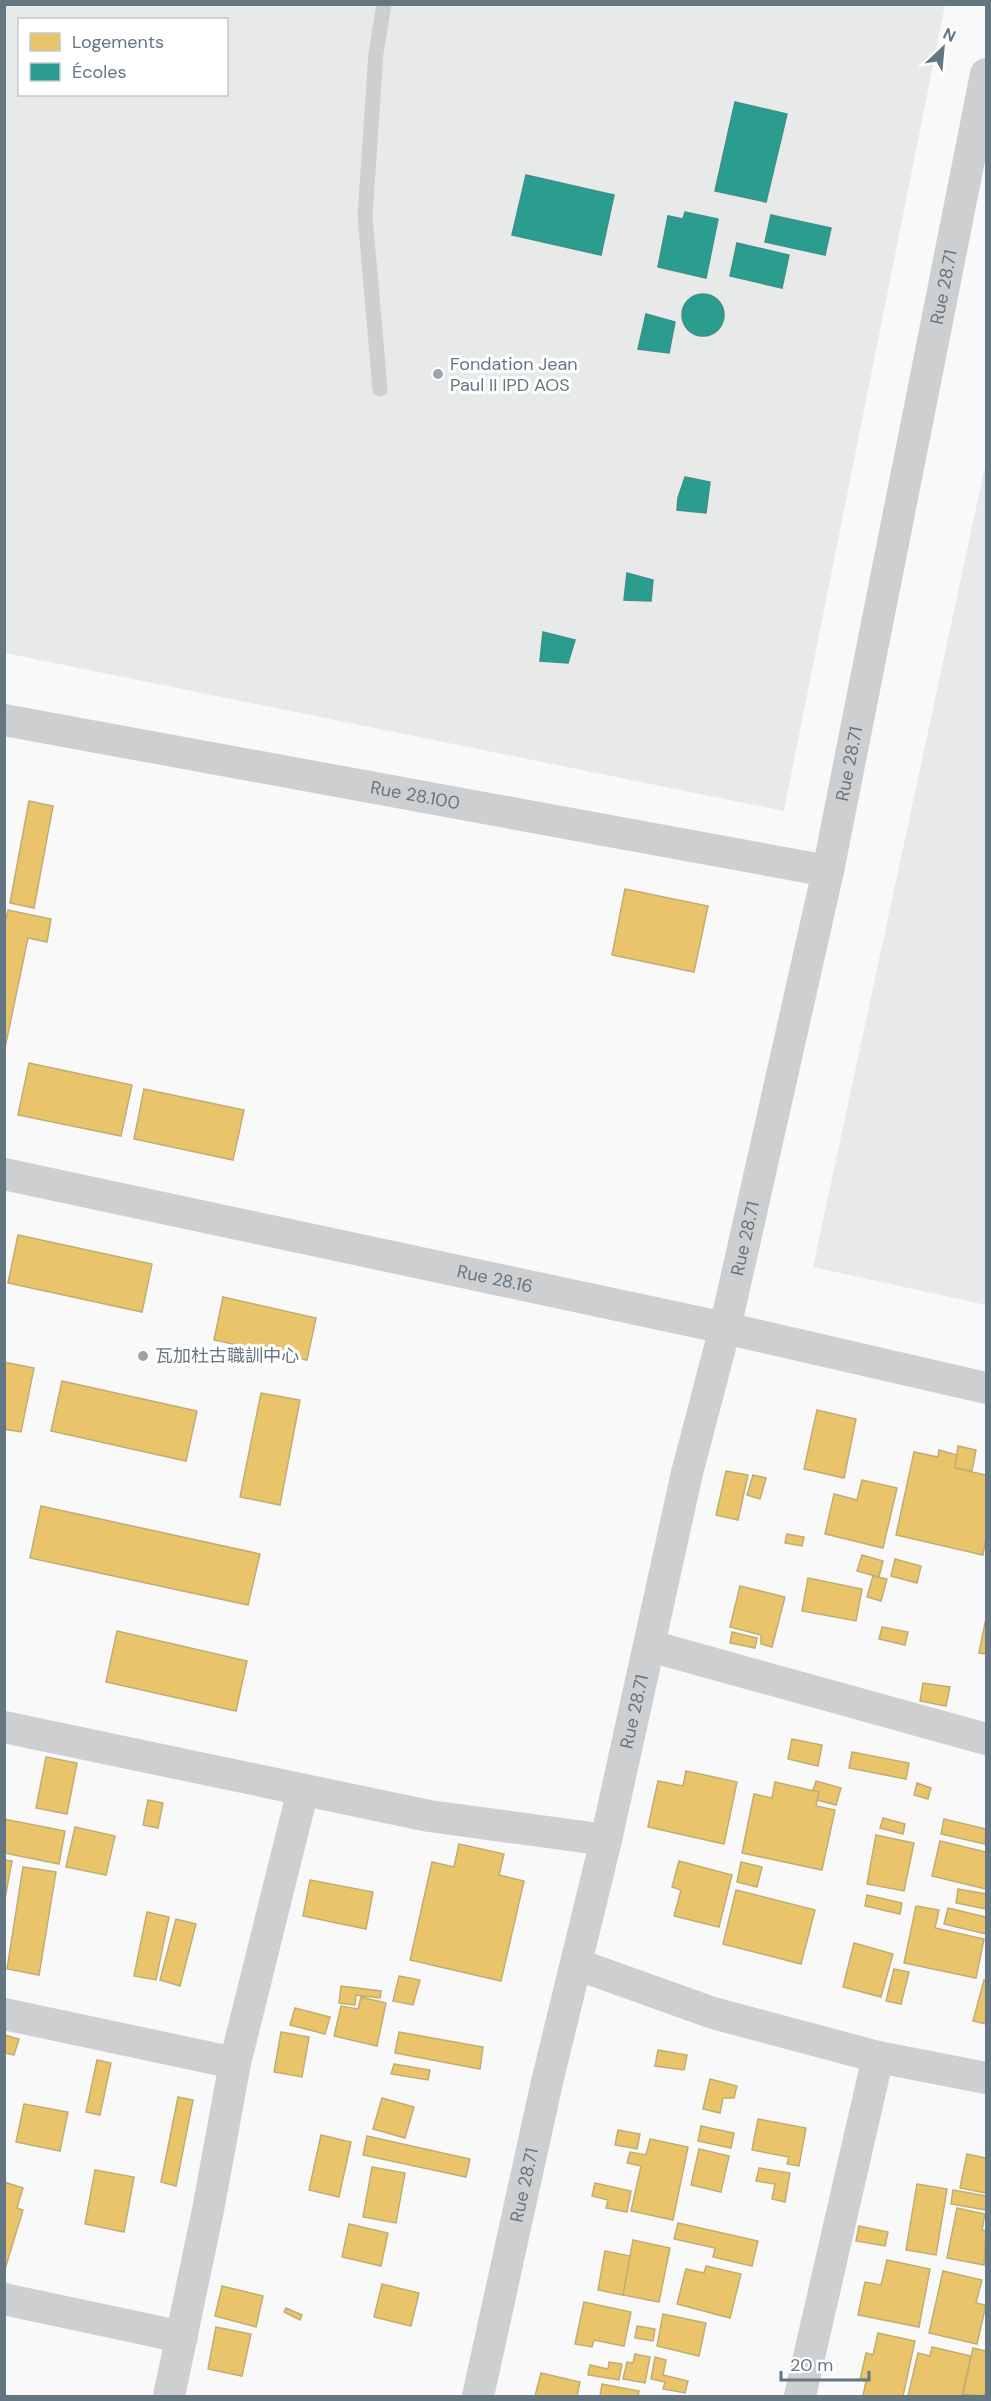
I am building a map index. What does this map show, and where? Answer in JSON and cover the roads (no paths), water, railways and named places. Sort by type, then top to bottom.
[{"type":"street","name":"Rue 28.71","points":[[478,2397],[547,2082],[606,1840],[687,1473],[725,1328],[828,871],[987,74]]},
{"type":"street","name":"Rue 28.100","points":[[4,720],[828,871]]},
{"type":"street","name":"Rue 28.16","points":[[4,1174],[725,1328],[987,1388]]},
{"type":"street","points":[[650,1646],[987,1739]]},
{"type":"street","points":[[4,1727],[429,1816],[606,1840]]},
{"type":"street","points":[[168,2397],[182,2337],[235,2063],[303,1790]]},
{"type":"street","points":[[576,1964],[713,2013],[878,2057],[987,2078]]},
{"type":"street","points":[[4,2014],[235,2063]]},
{"type":"street","points":[[800,2397],[878,2057]]},
{"type":"street","points":[[4,2299],[182,2337]]},
{"type":"lane","points":[[380,389],[365,216],[376,53],[384,4]]},
{"type":"place","name":"Fondation Jean Paul II IPD AOS","points":[[438,374]]},
{"type":"place","name":"瓦加杜古職訓中心","points":[[143,1356]]}]
